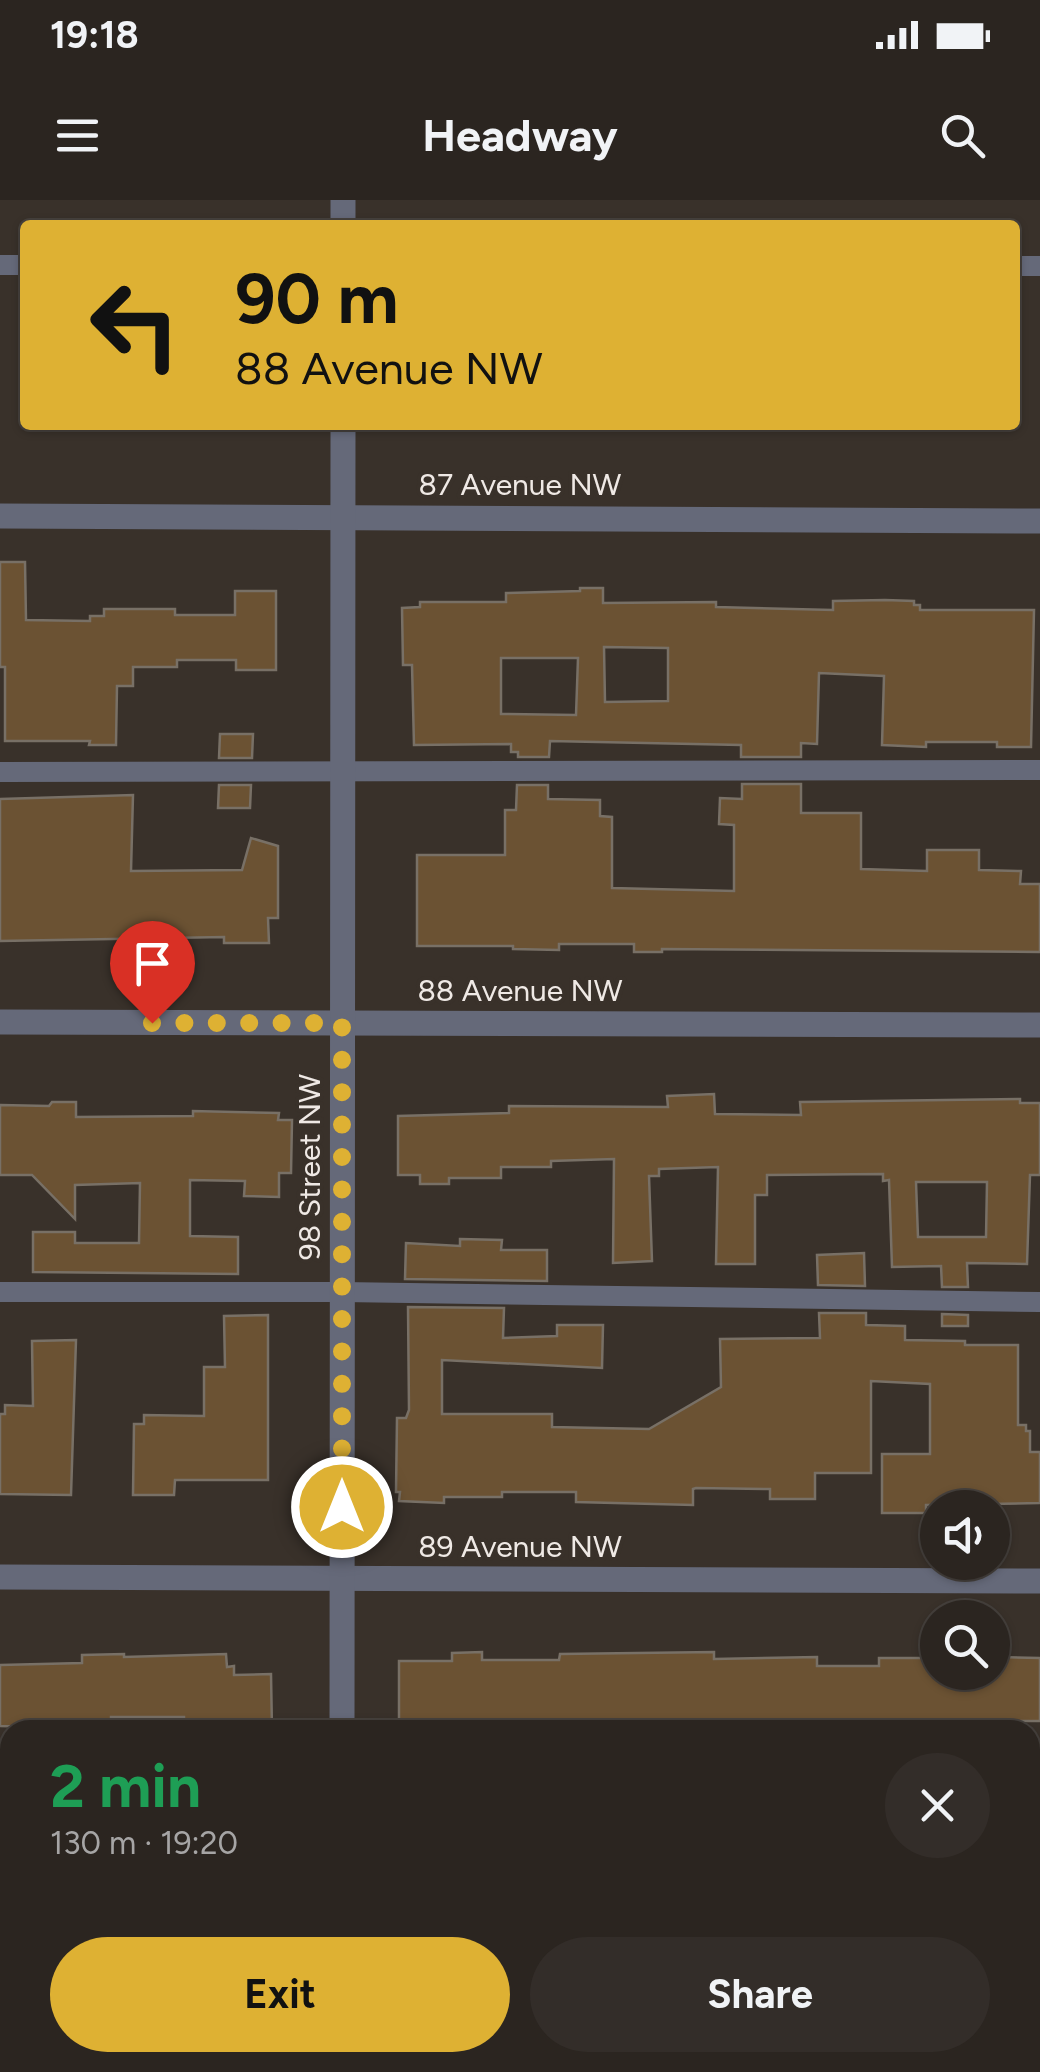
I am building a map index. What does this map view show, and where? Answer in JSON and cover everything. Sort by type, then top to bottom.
[{"type":"street","name":"98 Street NW","points":[[342,1720],[343,430]]},
{"type":"street","name":"87 Avenue NW","points":[[0,516],[1040,521]]},
{"type":"street","name":"88 Avenue NW","points":[[0,1022],[1040,1025]]},
{"type":"street","name":"89 Avenue NW","points":[[0,1577],[1040,1581]]},
{"type":"lane","points":[[0,772],[1040,770]]},
{"type":"lane","points":[[0,1292],[342,1292],[1040,1302]]},
{"type":"building","points":[[0,562],[25,562],[26,620],[90,621],[90,616],[104,616],[104,609],[175,609],[175,615],[235,615],[235,591],[276,591],[276,670],[236,670],[236,660],[177,660],[177,667],[133,667],[133,686],[117,686],[116,745],[89,745],[90,741],[5,741]]},
{"type":"building","points":[[603,588],[603,603],[716,602],[716,607],[833,610],[833,601],[885,600],[914,601],[920,610],[1034,610],[1031,747],[997,747],[997,742],[926,742],[926,747],[882,745],[884,676],[819,673],[817,744],[801,743],[801,757],[741,757],[741,745],[550,741],[549,757],[518,757],[518,752],[511,752],[511,744],[414,745],[412,665],[403,665],[402,608],[420,607],[420,602],[506,602],[506,593]],"holes":[[[604,647],[668,648],[668,701],[605,702]],[[501,658],[578,658],[576,715],[501,714]]]},
{"type":"building","points":[[220,734],[253,734],[252,758],[219,758]]},
{"type":"building","points":[[742,784],[801,784],[801,813],[861,813],[861,869],[927,871],[927,850],[979,850],[979,870],[1021,871],[1020,884],[1040,884],[1040,952],[634,952],[634,944],[559,944],[559,950],[417,946],[417,855],[505,855],[505,810],[516,810],[517,785],[548,785],[548,799],[600,800],[600,816],[612,817],[612,888],[734,891],[734,825],[719,824],[720,798],[742,799]]},
{"type":"building","points":[[219,785],[251,785],[250,808],[218,808]]},
{"type":"building","points":[[133,795],[131,871],[242,870],[251,838],[278,846],[278,918],[268,918],[269,943],[224,943],[224,937],[0,941],[0,799]]},
{"type":"building","points":[[714,1094],[715,1114],[801,1115],[800,1102],[1020,1099],[1020,1103],[1040,1103],[1040,1175],[1030,1175],[1027,1264],[967,1263],[968,1287],[942,1287],[941,1266],[892,1267],[889,1180],[883,1181],[883,1174],[767,1175],[767,1195],[755,1195],[755,1264],[716,1264],[718,1167],[659,1169],[659,1176],[649,1176],[652,1261],[613,1263],[614,1159],[551,1161],[551,1167],[501,1167],[501,1178],[449,1178],[449,1184],[420,1184],[420,1175],[398,1175],[398,1116],[509,1113],[509,1106],[668,1107],[667,1096]],"holes":[[[916,1182],[987,1182],[986,1237],[918,1237]]]},
{"type":"building","points":[[52,1102],[76,1102],[76,1117],[193,1116],[193,1111],[279,1113],[278,1120],[292,1120],[291,1173],[279,1173],[279,1197],[244,1196],[245,1181],[190,1180],[190,1236],[238,1237],[238,1274],[33,1272],[33,1232],[75,1232],[75,1243],[139,1243],[140,1183],[75,1185],[75,1219],[32,1175],[0,1175],[0,1105],[49,1106]]},
{"type":"building","points":[[460,1239],[502,1240],[501,1250],[547,1250],[547,1281],[405,1279],[406,1243],[460,1246]]},
{"type":"building","points":[[864,1253],[865,1286],[818,1285],[817,1255]]},
{"type":"building","points":[[408,1307],[504,1308],[503,1338],[557,1336],[557,1325],[603,1325],[602,1368],[442,1360],[442,1414],[552,1414],[552,1427],[649,1429],[721,1387],[720,1339],[820,1338],[819,1313],[866,1313],[866,1325],[905,1326],[905,1340],[1018,1345],[1018,1425],[1026,1425],[1026,1431],[1030,1431],[1030,1452],[1040,1452],[1040,1503],[1010,1504],[1010,1490],[920,1490],[920,1513],[882,1513],[882,1454],[930,1454],[930,1384],[871,1381],[871,1473],[815,1473],[815,1499],[770,1499],[770,1489],[696,1488],[693,1505],[576,1502],[576,1492],[502,1492],[502,1497],[444,1497],[444,1503],[399,1501],[397,1418],[406,1418]]},
{"type":"building","points":[[942,1314],[968,1315],[968,1326],[942,1326]]},
{"type":"building","points":[[268,1315],[268,1480],[175,1480],[174,1495],[133,1495],[134,1424],[144,1424],[144,1415],[204,1416],[204,1367],[225,1367],[224,1316]]},
{"type":"building","points":[[76,1340],[71,1495],[0,1494],[0,1414],[5,1414],[5,1405],[33,1406],[32,1341]]},
{"type":"building","points":[[482,1652],[482,1660],[559,1660],[560,1654],[714,1652],[714,1659],[817,1657],[817,1666],[879,1666],[879,1658],[920,1658],[920,1690],[1010,1690],[1010,1657],[1040,1658],[1040,1720],[399,1720],[399,1661],[452,1661],[452,1653]]},
{"type":"building","points":[[226,1654],[227,1667],[234,1666],[234,1675],[271,1674],[272,1720],[0,1720],[0,1665],[82,1663],[82,1655]]},
{"type":"route","points":[[152,1023],[342,1023],[342,1507]]}]
